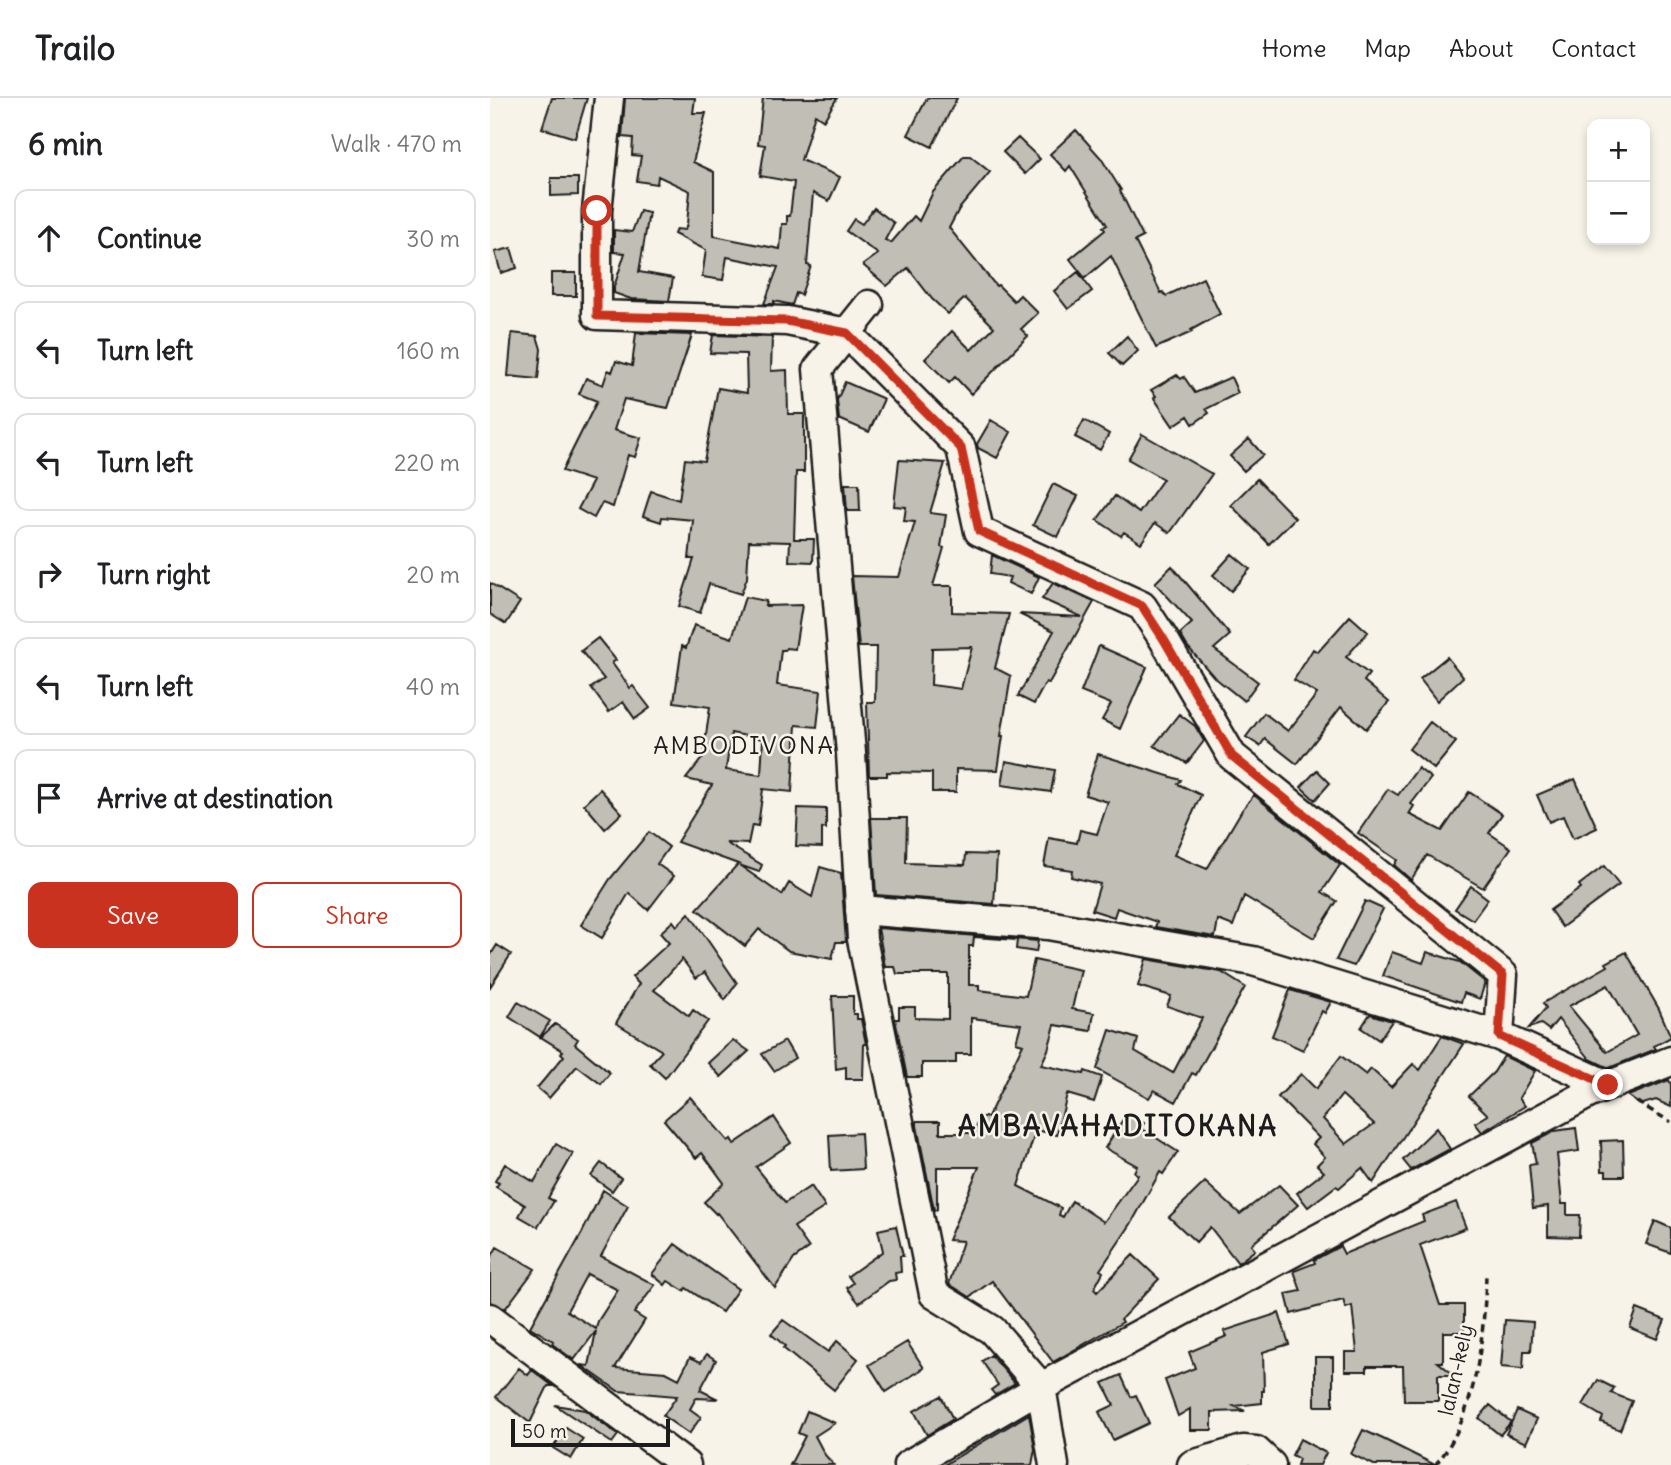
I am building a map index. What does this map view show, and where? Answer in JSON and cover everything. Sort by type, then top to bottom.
[{"type":"street","points":[[609,98],[597,211],[597,316],[787,321],[847,333],[961,448],[979,531],[1142,606],[1232,756],[1503,975],[1499,1036]]},
{"type":"street","points":[[869,304],[818,369],[851,753],[862,939],[934,1294],[992,1330],[1041,1387],[1054,1465]]},
{"type":"street","points":[[860,910],[1048,925],[1254,961],[1499,1036],[1608,1085]]},
{"type":"street","points":[[908,1465],[1041,1387],[1608,1085],[1671,1061]]},
{"type":"street","points":[[490,1318],[685,1465]]},
{"type":"street","points":[[1192,1465],[1243,1450],[1256,1451],[1271,1465]]},
{"type":"path","points":[[1608,1085],[1671,1122]]},
{"type":"path","name":"lalan-kely","points":[[1436,1465],[1451,1445],[1470,1395],[1483,1326],[1486,1275]]},
{"type":"building","points":[[552,98],[587,98],[575,138],[542,128]]},
{"type":"building","points":[[625,98],[695,98],[693,113],[706,113],[693,162],[714,172],[714,236],[780,249],[782,224],[787,224],[787,216],[790,216],[794,182],[760,176],[765,145],[758,144],[763,98],[837,98],[824,120],[815,114],[801,160],[840,177],[829,201],[813,193],[807,265],[811,266],[801,295],[796,293],[792,305],[774,301],[774,304],[764,304],[778,267],[727,257],[723,280],[702,277],[706,250],[674,234],[676,229],[685,230],[690,191],[658,176],[657,184],[637,181],[641,156],[632,155],[633,138],[622,137]]},
{"type":"building","points":[[927,98],[957,98],[932,147],[908,135]]},
{"type":"building","points":[[1076,130],[1101,158],[1121,190],[1143,237],[1135,241],[1161,293],[1166,296],[1203,278],[1220,314],[1191,330],[1192,332],[1156,348],[1111,256],[1085,278],[1070,259],[1105,230],[1103,227],[1107,225],[1070,166],[1066,171],[1050,154]]},
{"type":"building","points":[[1018,138],[1040,159],[1025,174],[1003,152]]},
{"type":"building","points":[[964,156],[970,156],[990,172],[959,209],[949,228],[996,286],[1014,301],[1020,295],[1038,313],[1021,329],[1028,336],[971,394],[955,377],[949,383],[925,359],[952,331],[971,350],[994,327],[965,298],[948,314],[932,299],[908,268],[887,286],[863,265],[878,254],[846,231],[854,219],[862,224],[874,208],[894,223],[885,240],[891,243],[914,216],[919,221],[933,192]]},
{"type":"building","points":[[551,178],[578,178],[578,195],[551,196]]},
{"type":"building","points":[[640,211],[649,213],[639,272],[673,278],[669,301],[631,299],[614,293],[625,253],[614,252],[614,230],[632,232]]},
{"type":"building","points":[[511,248],[517,268],[501,273],[495,252]]},
{"type":"building","points":[[1078,272],[1092,291],[1068,309],[1054,291]]},
{"type":"building","points":[[551,273],[576,273],[576,296],[551,296]]},
{"type":"building","points":[[512,333],[537,336],[541,349],[538,379],[508,376]]},
{"type":"building","points":[[636,333],[692,335],[668,408],[624,399],[614,430],[641,438],[635,457],[628,455],[613,507],[602,503],[594,518],[578,509],[593,481],[562,471],[597,401],[579,394],[586,378],[603,385],[608,370],[612,372],[616,361],[632,366]]},
{"type":"building","points":[[713,335],[772,337],[771,371],[787,370],[788,414],[804,414],[804,472],[796,472],[794,539],[814,539],[813,562],[789,561],[790,542],[749,541],[747,578],[741,594],[709,584],[700,613],[679,606],[694,559],[689,559],[693,520],[662,517],[661,522],[643,516],[651,491],[679,500],[685,459],[704,461],[718,388],[747,393],[746,354],[710,353]]},
{"type":"building","points":[[1127,336],[1138,351],[1122,366],[1109,353]]},
{"type":"building","points":[[1177,375],[1181,379],[1184,377],[1195,393],[1231,377],[1238,393],[1206,409],[1209,413],[1193,424],[1188,416],[1173,426],[1151,390]]},
{"type":"building","points":[[845,382],[884,399],[869,432],[839,419],[837,400]]},
{"type":"building","points":[[991,420],[1011,432],[997,458],[978,448],[977,444]]},
{"type":"building","points":[[1084,420],[1109,434],[1100,450],[1075,437]]},
{"type":"building","points":[[1142,434],[1212,474],[1170,533],[1155,523],[1141,543],[1124,532],[1121,536],[1097,520],[1115,496],[1139,513],[1163,479],[1128,459]]},
{"type":"building","points":[[1249,439],[1263,455],[1244,471],[1230,456]]},
{"type":"building","points":[[899,460],[945,463],[930,513],[946,515],[941,547],[944,548],[933,586],[952,586],[952,612],[1009,614],[995,668],[1011,676],[998,770],[956,769],[956,792],[932,792],[932,773],[887,772],[887,776],[869,776],[867,702],[875,702],[876,647],[859,647],[852,576],[899,577],[915,522],[904,521],[906,507],[894,506]],"holes":[[[972,647],[961,689],[931,685],[932,648]]]},
{"type":"building","points":[[1257,479],[1295,518],[1269,544],[1231,505]]},
{"type":"building","points":[[845,484],[859,484],[860,511],[847,511]]},
{"type":"building","points":[[1053,484],[1078,496],[1058,537],[1033,525]]},
{"type":"building","points":[[1232,554],[1250,569],[1231,591],[1213,575]]},
{"type":"building","points":[[992,555],[1039,577],[1031,594],[1008,583],[1010,577],[990,574]]},
{"type":"building","points":[[1172,566],[1230,635],[1214,649],[1258,682],[1244,701],[1214,677],[1180,634],[1192,623],[1155,583]]},
{"type":"building","points":[[490,583],[520,602],[506,624],[490,614]]},
{"type":"building","points":[[1053,583],[1094,602],[1049,683],[1046,682],[1034,704],[1018,696],[1054,631],[1019,614],[1082,617],[1042,599]]},
{"type":"building","points":[[745,597],[766,601],[765,606],[802,605],[795,649],[781,650],[777,685],[821,691],[817,727],[796,725],[792,792],[763,789],[758,826],[752,825],[748,844],[726,843],[762,865],[759,872],[739,865],[782,895],[789,883],[812,897],[820,867],[841,873],[846,942],[836,942],[832,959],[789,951],[759,929],[745,946],[697,909],[738,864],[677,842],[712,785],[686,779],[707,752],[704,749],[710,707],[674,702],[682,646],[686,648],[694,625],[732,638]],"holes":[[[731,733],[763,739],[761,775],[726,770]]]},
{"type":"building","points":[[1350,616],[1368,632],[1346,657],[1369,674],[1364,681],[1389,702],[1366,729],[1341,707],[1297,764],[1265,739],[1260,746],[1246,737],[1264,713],[1288,731],[1317,694],[1294,680],[1313,649],[1318,652]]},
{"type":"building","points":[[598,638],[616,660],[612,663],[630,688],[633,686],[650,708],[635,719],[623,702],[609,712],[591,688],[604,679],[581,651]]},
{"type":"building","points":[[1099,646],[1147,667],[1120,729],[1102,720],[1111,704],[1081,692]]},
{"type":"building","points":[[1447,657],[1463,677],[1437,701],[1420,679]]},
{"type":"building","points":[[1179,714],[1195,726],[1204,741],[1187,763],[1154,746]]},
{"type":"building","points":[[1430,722],[1456,742],[1434,769],[1409,749]]},
{"type":"building","points":[[1098,754],[1181,780],[1178,784],[1201,795],[1174,855],[1207,869],[1254,795],[1340,865],[1322,892],[1337,901],[1314,938],[1244,896],[1233,926],[1218,920],[1215,937],[1155,927],[1157,922],[1117,908],[1114,917],[1092,910],[1100,884],[1071,877],[1072,870],[1044,866],[1049,838],[1077,843],[1080,830],[1097,834],[1108,802],[1085,795]]},
{"type":"building","points":[[1006,761],[1055,770],[1051,792],[1002,785]]},
{"type":"building","points":[[1418,768],[1431,778],[1411,804],[1414,806],[1409,814],[1442,831],[1469,792],[1502,814],[1489,833],[1511,848],[1483,888],[1427,855],[1411,880],[1394,865],[1397,860],[1358,833],[1388,789],[1398,795]]},
{"type":"building","points":[[1317,770],[1330,783],[1315,800],[1301,787]]},
{"type":"building","points":[[1575,779],[1597,828],[1573,839],[1563,816],[1549,822],[1537,795]]},
{"type":"building","points":[[600,789],[622,813],[605,829],[584,804]]},
{"type":"building","points":[[798,808],[826,809],[822,847],[796,846]]},
{"type":"building","points":[[871,818],[907,818],[906,863],[965,865],[966,854],[997,855],[994,904],[876,895]]},
{"type":"building","points":[[649,832],[669,847],[657,864],[674,876],[648,910],[629,893],[602,938],[581,925],[610,879]]},
{"type":"building","points":[[1604,866],[1619,885],[1562,927],[1550,910],[1581,888],[1579,885]]},
{"type":"building","points":[[1471,886],[1488,899],[1473,920],[1455,909]]},
{"type":"building","points":[[1365,901],[1383,909],[1354,966],[1336,960]]},
{"type":"building","points":[[689,913],[737,983],[725,1000],[705,972],[696,978],[682,959],[654,990],[689,1016],[693,1010],[708,1021],[665,1078],[650,1064],[662,1051],[616,1023],[639,984],[632,977],[669,943],[660,933],[673,921],[677,926]]},
{"type":"building","points":[[878,928],[1038,941],[1036,952],[1016,949],[1017,940],[974,937],[973,946],[969,946],[969,985],[979,985],[979,990],[1026,996],[1034,960],[1081,970],[1072,1009],[1094,1013],[1091,1031],[1055,1025],[1041,1065],[1084,1074],[1085,1071],[1102,1077],[1094,1102],[1067,1094],[1057,1135],[1036,1130],[1018,1186],[1061,1208],[1059,1215],[1063,1217],[1072,1201],[1104,1222],[1138,1175],[1134,1172],[1137,1166],[1105,1148],[1127,1113],[1144,1123],[1141,1128],[1178,1152],[1163,1174],[1160,1172],[1131,1224],[1100,1270],[1103,1272],[1094,1289],[1097,1292],[1133,1255],[1159,1279],[1121,1319],[1123,1322],[1053,1362],[992,1281],[970,1297],[949,1284],[963,1241],[948,1240],[979,1167],[937,1167],[937,1210],[934,1210],[917,1126],[917,1121],[940,1121],[940,1133],[975,1133],[979,1117],[988,1117],[1023,1044],[1016,1042],[1021,1024],[971,1018],[971,1054],[956,1054],[956,1063],[922,1063],[922,1077],[907,1077],[895,1019],[899,1019],[899,1007],[915,1007],[915,1018],[948,1019],[948,974],[897,974],[895,967],[885,967]]},
{"type":"building","points":[[497,945],[511,954],[490,987],[490,956]]},
{"type":"building","points":[[1392,952],[1423,963],[1427,952],[1460,962],[1485,982],[1480,999],[1464,993],[1461,1002],[1383,976]]},
{"type":"building","points":[[1626,952],[1659,1009],[1671,1037],[1654,1046],[1656,1049],[1609,1068],[1590,1059],[1558,1019],[1549,1030],[1541,1024],[1529,1028],[1546,1008],[1543,1003],[1608,966],[1606,963]],"holes":[[[1608,985],[1637,1035],[1607,1052],[1569,1006]]]},
{"type":"building","points":[[1146,959],[1221,972],[1245,987],[1196,1075],[1192,1073],[1176,1102],[1154,1090],[1149,1098],[1097,1069],[1110,1030],[1138,1039],[1135,1051],[1173,1073],[1202,1018],[1167,1006],[1171,996],[1138,986]]},
{"type":"building","points":[[1290,990],[1331,1002],[1325,1013],[1322,1011],[1303,1050],[1272,1036]]},
{"type":"building","points":[[832,996],[853,996],[853,1014],[857,1014],[857,1019],[861,1019],[866,1044],[863,1079],[846,1079],[846,1067],[836,1069]]},
{"type":"building","points":[[518,1002],[550,1021],[540,1037],[509,1017]]},
{"type":"building","points":[[1370,1014],[1392,1021],[1379,1040],[1361,1028]]},
{"type":"building","points":[[555,1024],[578,1039],[575,1044],[610,1073],[601,1084],[577,1066],[549,1098],[537,1088],[564,1056],[561,1053],[563,1051],[541,1037]]},
{"type":"building","points":[[1442,1036],[1464,1044],[1373,1183],[1362,1168],[1339,1188],[1336,1186],[1308,1207],[1297,1193],[1324,1172],[1317,1165],[1325,1157],[1313,1144],[1319,1138],[1278,1097],[1301,1074],[1316,1089],[1341,1056],[1366,1075],[1371,1069],[1391,1087],[1413,1064],[1420,1070]],"holes":[[[1342,1095],[1374,1124],[1346,1144],[1323,1119]]]},
{"type":"building","points":[[733,1040],[749,1051],[721,1077],[708,1063]]},
{"type":"building","points":[[785,1041],[795,1058],[774,1071],[762,1054]]},
{"type":"building","points":[[1504,1056],[1535,1071],[1519,1098],[1525,1106],[1482,1132],[1475,1123],[1488,1115],[1469,1096],[1494,1072]]},
{"type":"building","points":[[1669,1080],[1671,1107],[1656,1100],[1640,1105],[1628,1096]]},
{"type":"building","points":[[690,1097],[728,1141],[731,1139],[734,1144],[774,1117],[791,1143],[756,1167],[785,1203],[811,1186],[825,1207],[794,1227],[809,1248],[794,1259],[775,1288],[717,1213],[704,1202],[724,1183],[702,1153],[696,1158],[664,1120]]},
{"type":"building","points":[[1436,1128],[1450,1149],[1411,1170],[1403,1160]]},
{"type":"building","points":[[1576,1128],[1579,1151],[1557,1154],[1562,1204],[1567,1204],[1567,1215],[1580,1215],[1579,1237],[1548,1236],[1548,1206],[1533,1208],[1529,1165],[1536,1164],[1532,1143],[1555,1131]]},
{"type":"building","points":[[861,1133],[863,1169],[831,1171],[829,1135]]},
{"type":"building","points":[[1623,1140],[1624,1176],[1606,1176],[1606,1171],[1602,1171],[1601,1141]]},
{"type":"building","points":[[556,1144],[573,1154],[548,1198],[554,1201],[538,1227],[519,1216],[525,1205],[496,1187],[499,1183],[495,1181],[505,1164],[534,1182]]},
{"type":"building","points":[[601,1163],[621,1178],[612,1191],[591,1176]]},
{"type":"building","points":[[1205,1182],[1240,1214],[1279,1185],[1298,1205],[1251,1245],[1255,1250],[1238,1263],[1210,1227],[1196,1242],[1169,1217]]},
{"type":"building","points":[[603,1190],[628,1206],[601,1256],[655,1285],[634,1313],[645,1320],[615,1368],[666,1372],[679,1379],[690,1357],[701,1362],[707,1354],[716,1360],[700,1390],[718,1399],[696,1398],[690,1409],[701,1417],[689,1434],[663,1416],[677,1396],[618,1391],[581,1365],[589,1366],[596,1331],[574,1360],[552,1344],[553,1341],[530,1327]],"holes":[[[587,1274],[618,1290],[598,1321],[596,1329],[567,1311]]]},
{"type":"building","points":[[1456,1202],[1466,1228],[1420,1245],[1440,1305],[1464,1305],[1464,1332],[1443,1332],[1443,1362],[1438,1362],[1454,1375],[1438,1375],[1438,1401],[1404,1401],[1403,1366],[1367,1366],[1367,1371],[1345,1371],[1345,1352],[1357,1352],[1352,1306],[1346,1308],[1343,1300],[1291,1314],[1286,1294],[1301,1291],[1294,1271],[1315,1263],[1314,1260],[1340,1246],[1344,1254],[1424,1221],[1422,1215]]},
{"type":"building","points":[[1655,1221],[1671,1228],[1671,1253],[1646,1244]]},
{"type":"building","points":[[896,1226],[903,1256],[900,1256],[901,1272],[895,1273],[896,1280],[889,1281],[859,1303],[847,1288],[853,1283],[848,1276],[883,1251],[878,1230]]},
{"type":"building","points":[[675,1244],[738,1289],[722,1312],[686,1288],[684,1291],[668,1281],[665,1285],[652,1274]]},
{"type":"building","points":[[497,1247],[535,1269],[505,1309],[490,1302],[490,1259]]},
{"type":"building","points":[[1637,1309],[1665,1320],[1657,1339],[1630,1328]]},
{"type":"building","points":[[1279,1313],[1289,1344],[1263,1352],[1262,1403],[1234,1406],[1245,1411],[1212,1412],[1212,1430],[1190,1430],[1190,1409],[1178,1416],[1165,1380],[1195,1368],[1189,1352],[1227,1336],[1224,1331]]},
{"type":"building","points":[[783,1320],[828,1352],[837,1341],[858,1359],[834,1390],[783,1348],[785,1346],[771,1334]]},
{"type":"building","points":[[1505,1320],[1533,1322],[1531,1351],[1524,1351],[1523,1369],[1501,1367]]},
{"type":"building","points":[[907,1342],[924,1368],[886,1392],[869,1365]]},
{"type":"building","points":[[991,1355],[1015,1383],[995,1395],[991,1390],[998,1385],[982,1361]]},
{"type":"building","points":[[1315,1357],[1333,1357],[1333,1406],[1315,1406]]},
{"type":"building","points":[[519,1368],[528,1375],[532,1370],[553,1386],[548,1386],[530,1423],[496,1397]]},
{"type":"building","points":[[1121,1375],[1131,1397],[1136,1395],[1149,1423],[1113,1440],[1099,1412],[1114,1405],[1103,1383]]},
{"type":"building","points":[[1598,1380],[1614,1388],[1611,1393],[1632,1401],[1620,1430],[1601,1422],[1603,1417],[1583,1405]]},
{"type":"building","points":[[941,1396],[953,1419],[927,1435],[914,1411]]},
{"type":"building","points":[[555,1405],[585,1410],[618,1435],[612,1443]]},
{"type":"building","points":[[1490,1405],[1511,1422],[1500,1435],[1479,1418]]},
{"type":"building","points":[[1517,1410],[1537,1419],[1526,1443],[1506,1434]]},
{"type":"building","points":[[807,1411],[835,1423],[815,1436],[834,1465],[790,1465],[805,1436],[798,1433]]},
{"type":"building","points":[[1029,1414],[1035,1449],[1032,1465],[944,1465]]},
{"type":"building","points":[[566,1428],[583,1439],[571,1459],[553,1448]]},
{"type":"building","points":[[1363,1430],[1435,1465],[1374,1465],[1351,1454]]},
{"type":"building","points":[[1300,1439],[1326,1453],[1320,1465],[1297,1465],[1299,1459],[1292,1455]]},
{"type":"district","name":"AMBODIVONA","points":[[744,746]]},
{"type":"district","name":"AMBAVAHADITOKANA","points":[[1118,1126]]},
{"type":"route","points":[[597,211],[597,316],[787,321],[847,333],[961,448],[979,531],[1142,606],[1232,756],[1503,975],[1499,1036],[1608,1085]]}]
